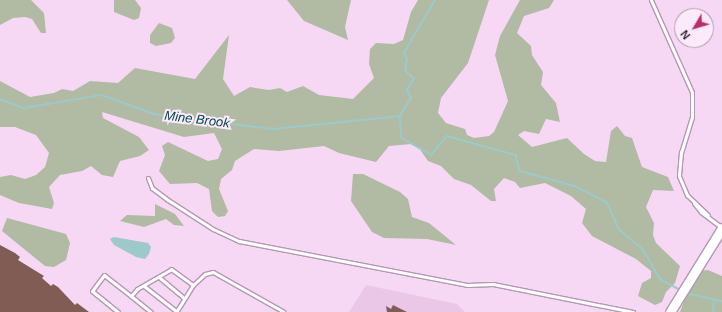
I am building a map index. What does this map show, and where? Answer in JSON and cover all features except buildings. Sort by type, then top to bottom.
[{"type":"main road","points":[[670,312],[681,290],[722,228]]},
{"type":"lane","points":[[651,0],[691,86],[692,117],[680,152],[678,170],[683,187],[694,202],[701,205],[708,215],[722,228]]},
{"type":"lane","points":[[148,178],[152,188],[168,200],[213,230],[239,241],[467,285],[493,284],[633,312]]},
{"type":"lane","points":[[131,296],[144,286],[160,278],[171,269],[193,285]]},
{"type":"lane","points":[[144,286],[176,311],[193,285],[205,274],[213,272],[284,312]]},
{"type":"lane","points":[[118,312],[92,291],[104,275],[151,312]]},
{"type":"lane","points":[[160,278],[184,298]]},
{"type":"shaded area","points":[[0,0],[31,0],[44,13],[46,33],[41,33],[32,19],[25,17],[13,18],[0,25]]},
{"type":"shaded area","points":[[114,0],[135,0],[141,8],[139,18],[134,20],[114,12]]},
{"type":"shaded area","points":[[287,0],[351,0],[345,27],[348,40],[304,21]]},
{"type":"shaded area","points":[[418,0],[489,0],[468,63],[441,98],[438,113],[446,123],[465,129],[467,135],[474,138],[489,136],[494,132],[508,101],[495,55],[500,36],[520,0],[554,0],[549,8],[524,16],[517,33],[531,46],[532,55],[543,72],[541,85],[556,103],[560,122],[546,119],[539,134],[524,131],[518,135],[532,147],[567,138],[584,154],[595,161],[606,162],[611,131],[617,126],[625,136],[632,138],[642,167],[668,177],[674,191],[653,190],[646,207],[654,223],[653,235],[656,243],[680,266],[675,283],[666,292],[662,302],[655,305],[638,296],[642,283],[651,278],[651,271],[636,259],[592,236],[582,223],[586,209],[571,196],[545,183],[520,188],[515,182],[504,178],[494,189],[496,201],[491,201],[471,185],[454,179],[441,166],[428,161],[419,148],[411,144],[389,146],[376,162],[339,153],[324,146],[279,151],[254,149],[235,161],[232,170],[221,179],[219,189],[228,211],[225,216],[218,217],[212,211],[209,189],[197,183],[170,184],[159,171],[165,155],[162,146],[168,142],[208,161],[218,159],[222,149],[214,133],[184,137],[102,112],[103,118],[139,137],[149,150],[140,156],[120,161],[113,177],[102,175],[91,166],[82,171],[60,175],[49,187],[54,203],[52,209],[19,203],[0,195],[0,177],[11,175],[25,179],[36,175],[45,167],[49,153],[36,135],[15,127],[0,127],[0,81],[30,97],[54,93],[62,89],[73,91],[90,81],[118,83],[135,68],[195,79],[229,35],[223,79],[234,96],[250,87],[269,90],[280,88],[287,92],[303,86],[319,95],[353,99],[374,78],[369,64],[370,49],[376,43],[394,44],[403,40],[411,12]]},
{"type":"shaded area","points":[[159,23],[172,28],[175,38],[171,43],[156,46],[150,43],[150,35]]},
{"type":"shaded area","points":[[353,174],[363,174],[400,192],[408,199],[412,217],[429,223],[456,245],[427,239],[384,238],[372,232],[351,201]]},
{"type":"shaded area","points":[[155,204],[175,214],[184,226],[174,225],[166,219],[144,227],[120,221],[127,215],[155,216]]},
{"type":"shaded area","points":[[7,218],[66,234],[70,243],[66,260],[54,267],[45,266],[2,231]]},
{"type":"shaded area","points":[[114,237],[148,243],[151,247],[149,254],[145,259],[136,257],[114,245],[110,239]]},
{"type":"shaded area","points":[[708,270],[722,276],[722,312],[680,312],[687,293],[700,271]]},
{"type":"shaded area","points":[[366,285],[457,304],[465,312],[349,312]]},
{"type":"waterway","points":[[400,116],[411,98],[407,90],[414,79],[405,71],[407,60],[404,53],[435,0]]},
{"type":"waterway","name":"Mine Brook","points":[[0,99],[24,108],[102,95],[154,114],[273,129],[400,116]]},
{"type":"waterway","points":[[400,116],[402,138],[431,155],[447,136],[516,155],[520,171],[575,186],[607,202],[619,229],[643,249],[660,279],[679,289]]},
{"type":"waterway","points":[[686,293],[722,301]]},
{"type":"waterway","points":[[713,312],[714,299]]}]
